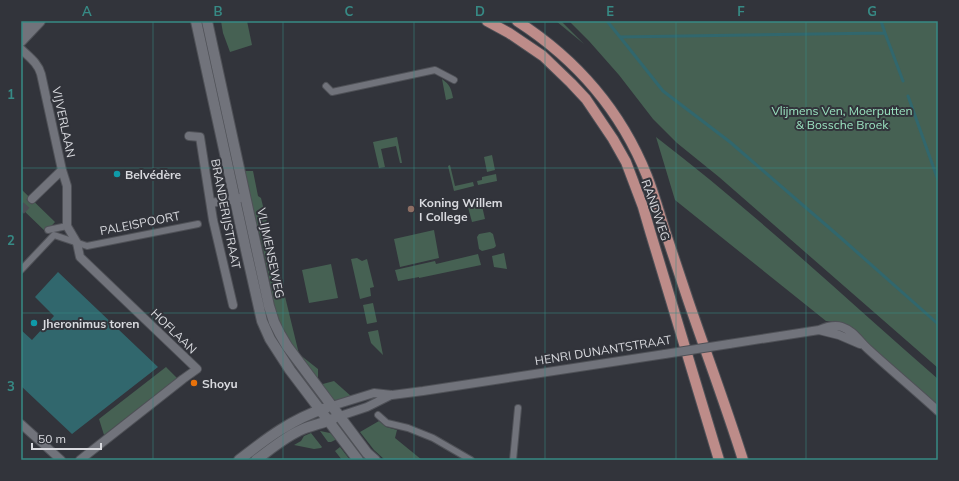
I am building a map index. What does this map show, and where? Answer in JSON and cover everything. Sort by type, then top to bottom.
[{"type":"main road","name":"RANDWEG","points":[[487,21],[509,33],[543,56],[571,83],[586,99],[613,139],[626,162],[647,219],[719,460]]},
{"type":"main road","name":"RANDWEG","points":[[518,21],[547,41],[576,68],[610,107],[636,151],[654,195],[688,301],[743,460]]},
{"type":"street","points":[[21,28],[28,21]]},
{"type":"street","points":[[21,41],[40,21]]},
{"type":"street","name":"VLIJMENSEWEG","points":[[196,21],[265,330],[278,353],[358,460]]},
{"type":"street","name":"VLIJMENSEWEG","points":[[207,21],[269,306],[274,322],[287,346],[367,453],[375,460]]},
{"type":"street","name":"VIJVERLAAN","points":[[23,55],[36,64],[42,74],[62,170],[67,186],[68,226]]},
{"type":"street","points":[[326,86],[332,92],[435,70],[454,80]]},
{"type":"street","name":"BRANDERIJSTRAAT","points":[[189,136],[200,137],[213,220],[233,305]]},
{"type":"street","points":[[32,199],[62,170]]},
{"type":"street","points":[[211,203],[246,196]]},
{"type":"street","name":"PALEISPOORT","points":[[77,243],[87,246],[198,224]]},
{"type":"street","points":[[68,226],[77,243],[53,236],[48,230],[68,226]]},
{"type":"street","points":[[21,270],[53,236]]},
{"type":"street","name":"HOFLAAN","points":[[77,243],[80,257],[197,369],[80,460]]},
{"type":"street","name":"HENRI DUNANTSTRAAT","points":[[239,460],[286,425],[320,410],[374,393],[392,395],[819,330],[839,334],[863,345],[938,410]]},
{"type":"street","name":"HENRI DUNANTSTRAAT","points":[[256,460],[279,442],[295,432],[367,407],[392,395]]},
{"type":"street","points":[[513,460],[518,408]]},
{"type":"street","points":[[378,415],[387,423],[408,428],[434,438],[471,460]]},
{"type":"street","points":[[21,424],[61,460]]},
{"type":"green space","points":[[221,21],[247,21],[252,45],[230,52],[223,33]]},
{"type":"green space","points":[[556,21],[561,21],[584,44]]},
{"type":"green space","name":"Vlijmens Ven, Moerputten & Bossche Broek","points":[[569,21],[938,21],[938,368],[719,177],[677,143],[653,119],[619,75]]},
{"type":"green space","points":[[442,79],[450,87],[453,98],[446,100]]},
{"type":"green space","points":[[397,137],[402,163],[400,163],[396,146],[381,149],[385,167],[379,168],[373,142]]},
{"type":"green space","points":[[656,137],[764,225],[938,379],[938,406],[847,326],[836,321],[826,321],[675,200]]},
{"type":"green space","points":[[492,155],[495,170],[487,172],[484,157]]},
{"type":"green space","points":[[450,165],[455,186],[473,182],[474,186],[454,191],[448,166]]},
{"type":"green space","points":[[242,171],[253,171],[258,196],[261,198],[299,354],[318,369],[318,380],[289,343],[273,308],[271,287],[260,235],[250,208]]},
{"type":"green space","points":[[496,174],[497,181],[478,185],[477,181],[482,180],[482,177]]},
{"type":"green space","points":[[21,189],[55,222],[46,232],[21,208]]},
{"type":"green space","points":[[480,197],[485,219],[472,222],[466,200]]},
{"type":"green space","points":[[434,230],[439,258],[400,267],[394,239]]},
{"type":"green space","points":[[490,232],[493,234],[496,246],[494,248],[482,251],[479,249],[477,237],[479,234]]},
{"type":"green space","points":[[504,253],[507,269],[494,267],[492,256]]},
{"type":"green space","points":[[478,254],[481,265],[419,278],[398,281],[395,270],[435,261],[436,264]]},
{"type":"green space","points":[[357,258],[362,261],[367,259],[374,287],[370,288],[371,296],[360,299],[351,259]]},
{"type":"green space","points":[[331,264],[338,298],[309,303],[302,270]]},
{"type":"green space","points":[[373,303],[377,322],[367,324],[363,305]]},
{"type":"green space","points":[[378,330],[383,355],[371,343],[368,332]]},
{"type":"green space","points":[[166,367],[177,378],[104,435],[99,419]]},
{"type":"green space","points":[[334,381],[352,397],[336,401],[331,398],[319,385]]},
{"type":"green space","points":[[379,421],[386,427],[397,430],[395,438],[422,460],[385,460],[374,450],[360,432]]},
{"type":"green space","points":[[320,431],[330,433],[337,439],[328,442]]},
{"type":"green space","points":[[311,433],[322,447],[321,448],[314,449],[294,445],[301,441],[304,436]]},
{"type":"green space","points":[[340,447],[350,460],[342,460],[335,451]]},
{"type":"water","points":[[58,272],[158,367],[72,434],[21,386],[21,330],[32,340],[54,316],[35,297]]},
{"type":"waterway","points":[[607,21],[663,91],[730,142],[938,324]]},
{"type":"waterway","points":[[620,37],[885,33],[881,21]]},
{"type":"waterway","points":[[885,33],[903,81]]},
{"type":"waterway","points":[[908,96],[938,180]]},
{"type":"tunnel","points":[[21,211],[32,199]]},
{"type":"place","name":"Belvédère","points":[[117,174]]},
{"type":"place","name":"Koning Willem I College","points":[[411,209]]},
{"type":"place","name":"Jheronimus toren","points":[[34,323]]},
{"type":"place","name":"Shoyu","points":[[194,383]]}]
